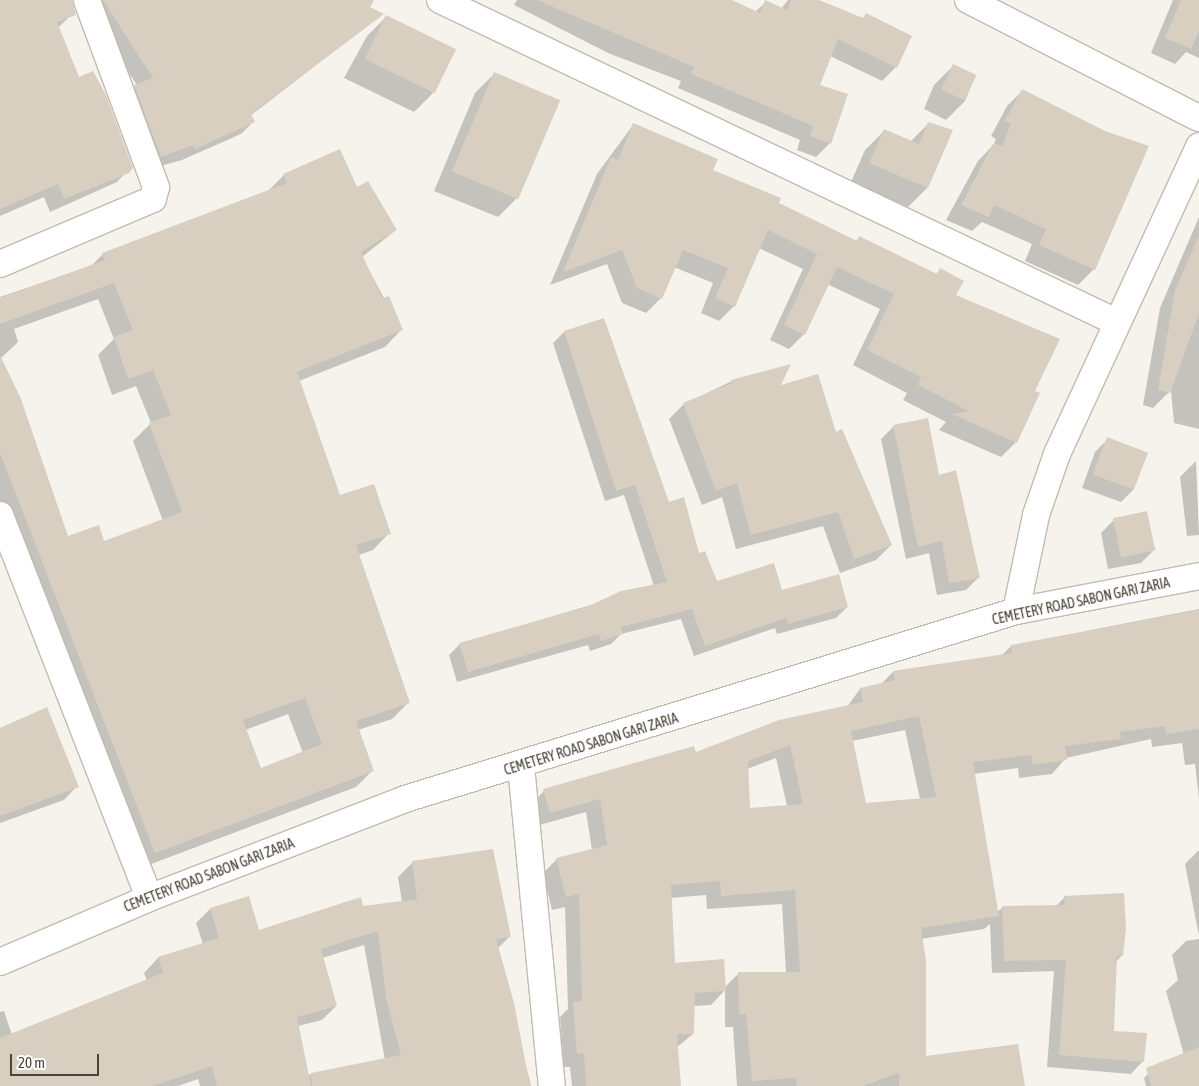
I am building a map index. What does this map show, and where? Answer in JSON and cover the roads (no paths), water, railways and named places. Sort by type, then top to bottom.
[{"type":"street","points":[[0,264],[154,199],[156,187],[87,0]]},
{"type":"street","points":[[440,0],[1116,322]]},
{"type":"street","points":[[968,0],[1199,118]]},
{"type":"street","points":[[1016,611],[1039,506],[1116,322],[1199,146]]},
{"type":"street","points":[[0,515],[148,898]]},
{"type":"street","name":"CEMETERY ROAD SABON GARI ZARIA","points":[[0,962],[148,898],[405,799],[521,766],[1016,611],[1199,576]]},
{"type":"street","points":[[521,766],[552,1086]]}]
